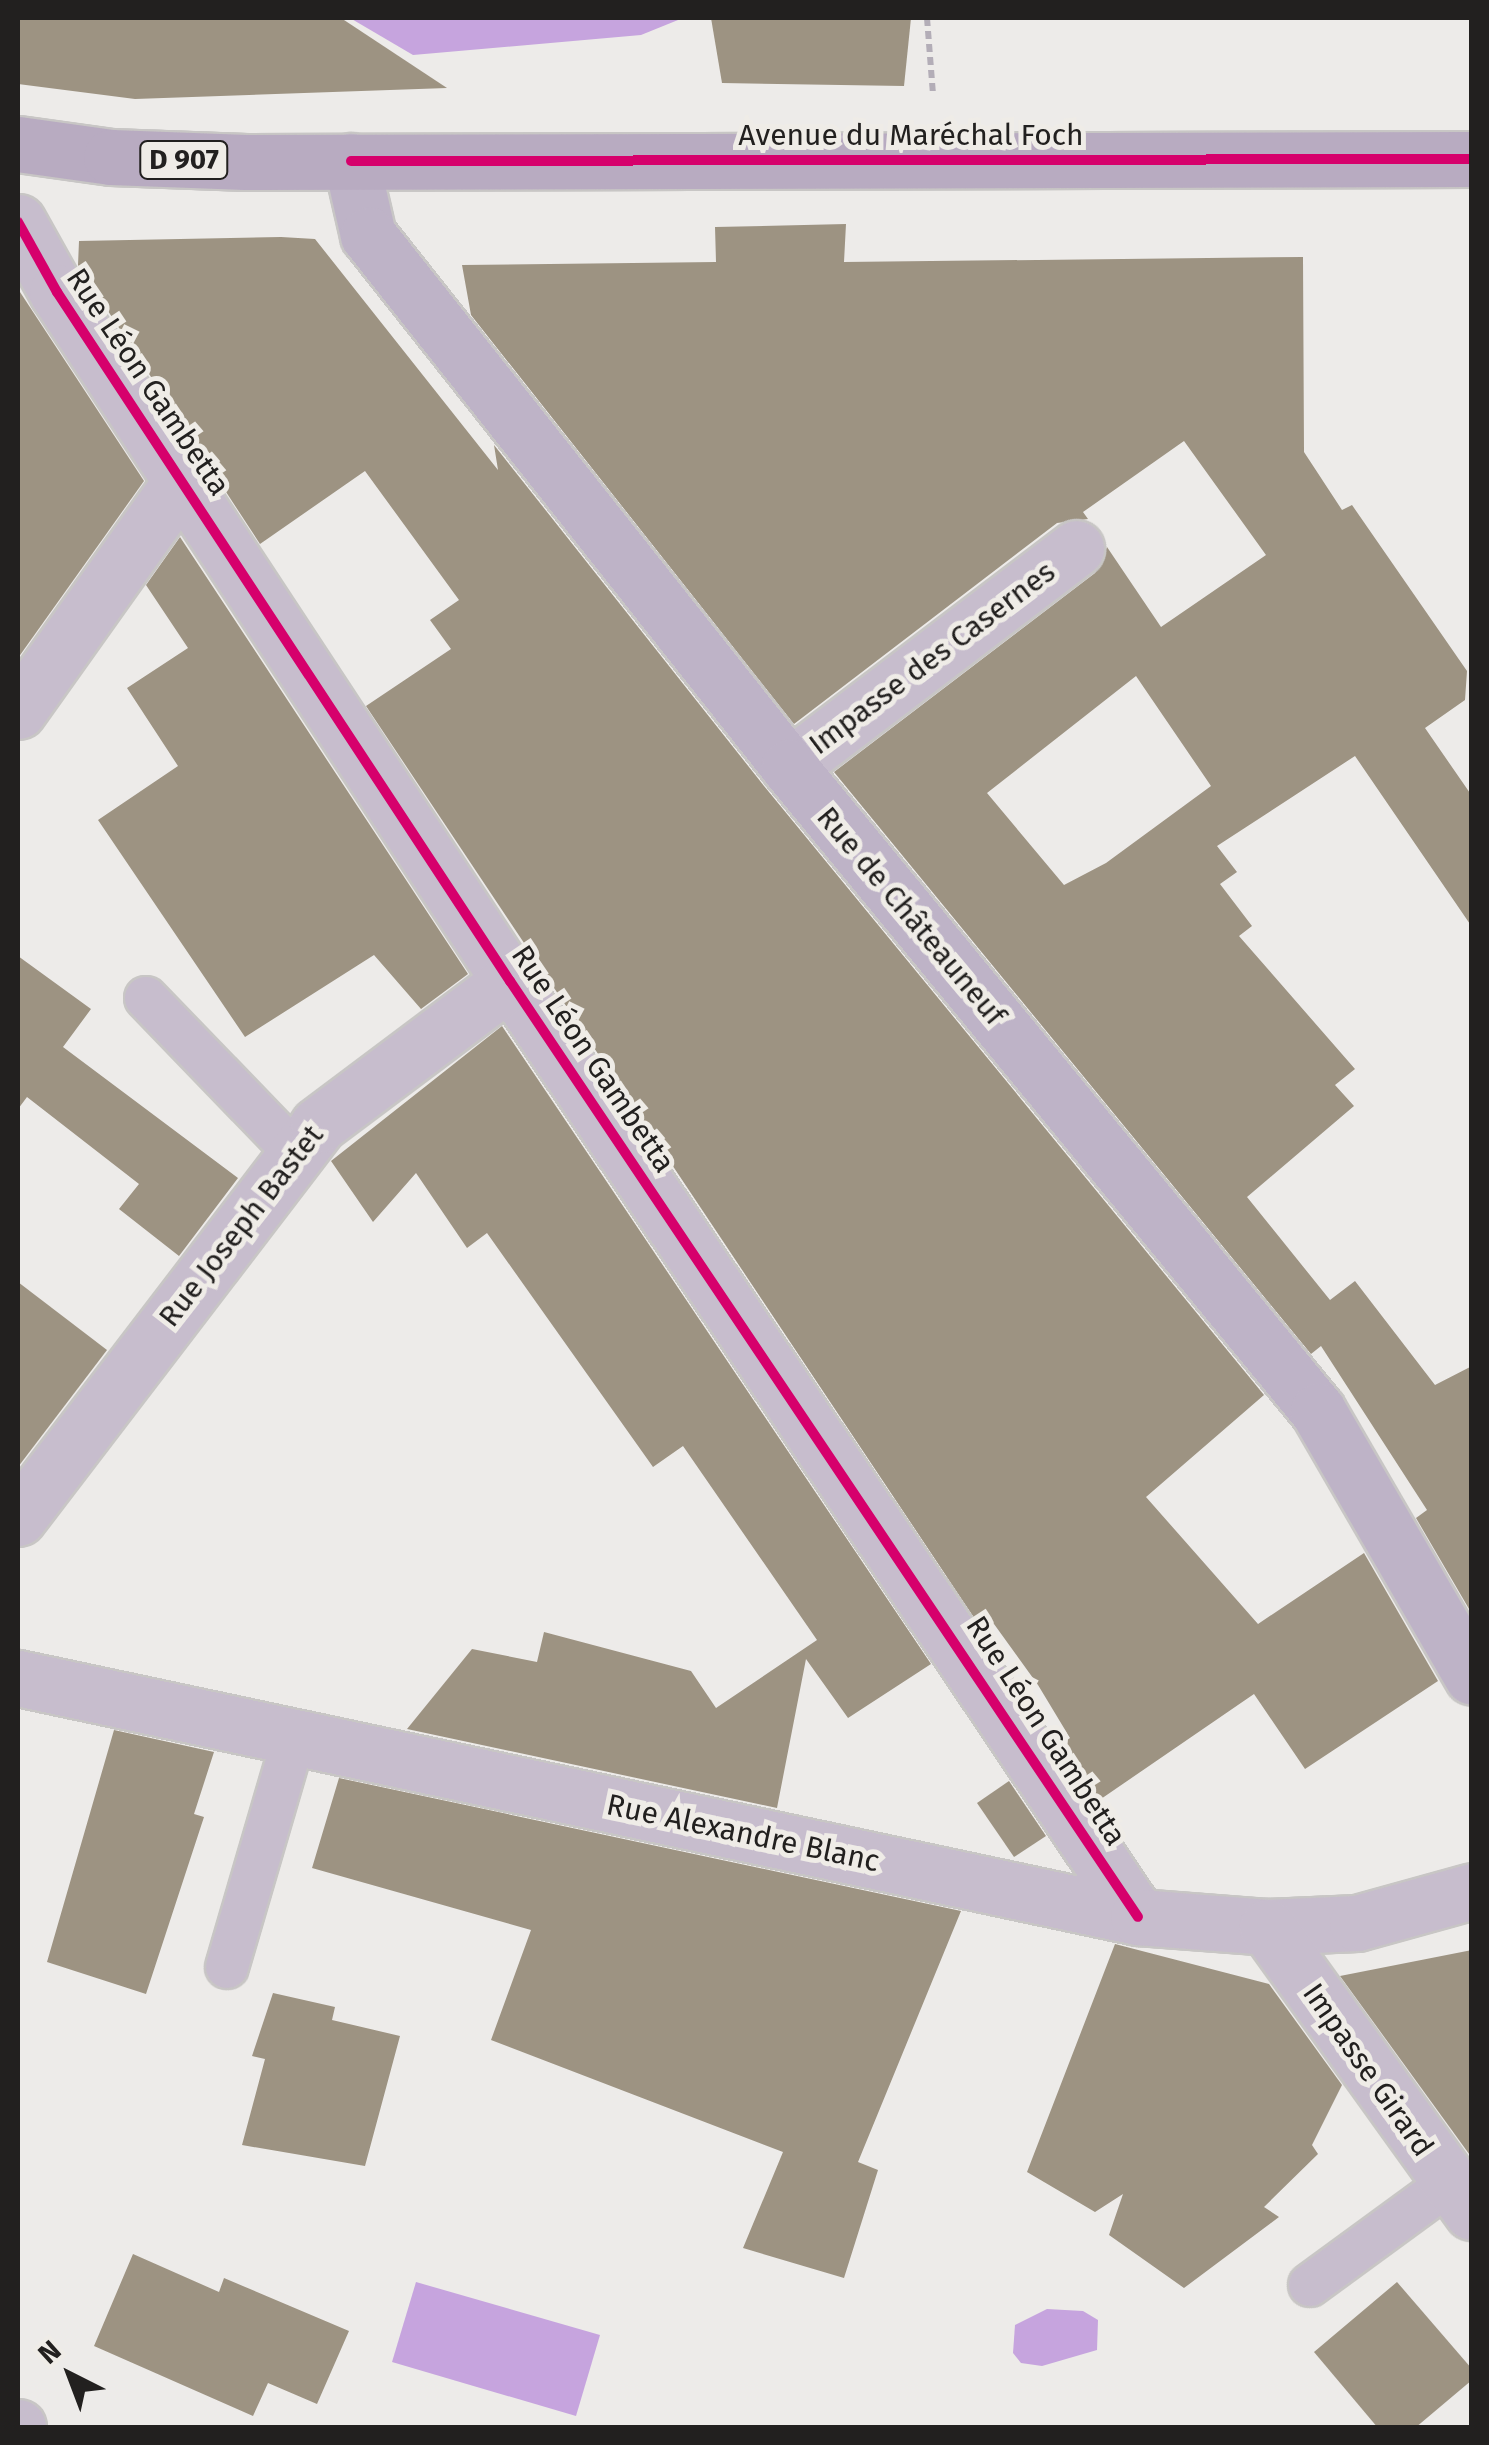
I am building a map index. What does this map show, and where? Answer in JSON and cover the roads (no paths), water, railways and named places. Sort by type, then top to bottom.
[{"type":"main road","name":"Avenue du Maréchal Foch","points":[[18,144],[111,157],[351,161],[1472,159]]},
{"type":"main road","name":"Rue de Châteauneuf","points":[[351,161],[368,235],[788,767],[1318,1411],[1472,1676]]},
{"type":"street","name":"Rue Léon Gambetta","points":[[18,222],[57,292],[510,981],[1138,1917]]},
{"type":"street","points":[[18,711],[183,479]]},
{"type":"street","name":"Impasse des Casernes","points":[[788,767],[1076,548]]},
{"type":"street","name":"Rue Joseph Bastet","points":[[18,1518],[294,1151],[357,1089],[510,981]]},
{"type":"street","name":"Rue Alexandre Blanc","points":[[18,1678],[1138,1917],[1267,1927],[1358,1923],[1472,1892]]},
{"type":"street","name":"Impasse Girard","points":[[1267,1927],[1460,2198]]},
{"type":"lane","points":[[146,998],[294,1151]]},
{"type":"lane","points":[[227,1967],[294,1738]]},
{"type":"lane","points":[[1310,2284],[1460,2198]]}]
